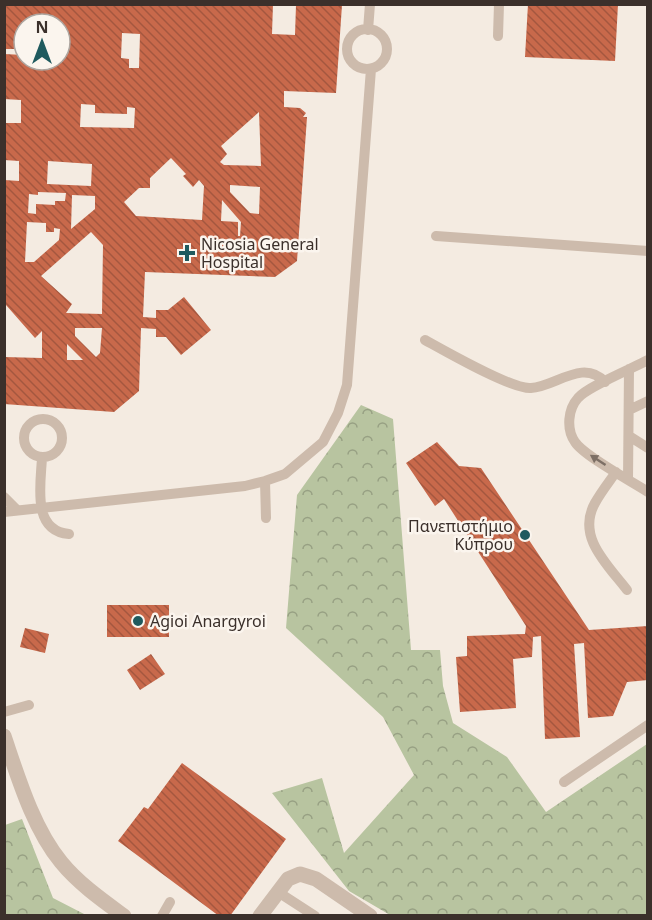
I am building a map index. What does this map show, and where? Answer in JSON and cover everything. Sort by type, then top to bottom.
[{"type":"street","points":[[4,736],[43,837],[61,863],[85,886],[124,915]]},
{"type":"street","points":[[260,915],[294,875],[307,874],[370,915]]},
{"type":"lane","points":[[368,30],[370,4]]},
{"type":"lane","points":[[498,36],[499,4]]},
{"type":"lane","points":[[361,30],[368,30],[379,34],[386,44],[385,57],[382,62],[371,69],[364,69],[353,63],[347,51],[350,38],[361,30]]},
{"type":"lane","points":[[4,512],[245,486],[285,474],[323,442],[338,413],[347,385],[371,69]]},
{"type":"lane","points":[[436,236],[648,251]]},
{"type":"lane","points":[[425,340],[497,377],[530,389],[575,373],[593,373],[605,382]]},
{"type":"lane","points":[[648,360],[577,398],[572,408],[570,427],[571,434],[580,448],[648,492]]},
{"type":"lane","points":[[628,480],[629,369]]},
{"type":"lane","points":[[629,410],[648,401]]},
{"type":"lane","points":[[629,436],[648,448]]},
{"type":"lane","points":[[42,457],[40,508],[51,527],[61,534],[69,534]]},
{"type":"lane","points":[[616,472],[594,503],[590,515],[589,532],[594,548],[627,590]]},
{"type":"lane","points":[[265,481],[266,518]]},
{"type":"lane","points":[[4,497],[17,510]]},
{"type":"lane","points":[[4,712],[29,705]]},
{"type":"lane","points":[[564,782],[648,725]]},
{"type":"lane","points":[[278,892],[315,915]]},
{"type":"lane","points":[[162,915],[171,902]]},
{"type":"green space","points":[[361,405],[393,419],[411,650],[440,650],[443,686],[453,723],[507,757],[546,812],[647,744],[647,915],[390,915],[349,891],[272,793],[322,778],[344,853],[414,775],[383,717],[286,628],[297,495]]},
{"type":"green space","points":[[22,819],[53,898],[86,915],[5,915],[5,825]]},
{"type":"building","points":[[5,4],[273,4],[272,34],[295,35],[296,5],[342,5],[336,93],[284,91],[284,107],[300,108],[306,113],[303,117],[307,117],[297,261],[275,277],[145,272],[143,317],[156,318],[156,310],[168,310],[184,297],[211,330],[181,355],[166,337],[156,337],[156,329],[141,328],[139,391],[114,412],[4,404],[4,357],[42,358],[42,331],[35,338],[6,305],[4,306],[4,180],[19,181],[19,161],[4,160],[4,123],[21,123],[21,100],[4,99],[4,54],[12,54],[12,72],[72,72],[72,12],[12,12],[12,49],[5,49]],"holes":[[[122,33],[140,34],[139,68],[129,68],[129,59],[121,58]],[[81,104],[95,105],[95,113],[127,114],[127,107],[135,108],[134,128],[80,127]],[[259,112],[261,166],[224,165],[220,162],[227,154],[221,146]],[[171,158],[186,174],[183,176],[193,187],[199,180],[204,186],[202,220],[136,216],[124,202],[139,188],[150,188],[150,178]],[[48,161],[92,164],[91,186],[47,184]],[[230,185],[260,187],[259,214],[250,213],[230,192]],[[38,192],[66,193],[65,201],[55,201],[55,205],[36,204],[36,214],[28,213],[29,194],[38,195]],[[72,195],[95,196],[95,209],[71,229]],[[222,200],[241,222],[240,236],[238,236],[238,222],[221,221]],[[27,222],[46,223],[46,232],[54,232],[54,228],[60,229],[59,240],[34,262],[25,262]],[[91,232],[103,245],[102,314],[66,313],[72,304],[41,276]],[[75,328],[102,328],[100,353],[96,357],[75,336]],[[67,344],[83,360],[67,360]]]},
{"type":"building","points":[[528,4],[618,4],[615,61],[525,57]]},
{"type":"building","points":[[437,442],[459,466],[481,468],[589,630],[648,626],[648,680],[627,682],[613,716],[588,718],[584,643],[574,644],[580,737],[545,739],[541,636],[533,637],[532,657],[513,659],[516,708],[460,712],[456,657],[467,656],[467,636],[525,634],[526,626],[444,499],[435,506],[406,463]]},
{"type":"building","name":"Agioi Anargyroi","points":[[107,605],[169,605],[169,637],[107,637]]},
{"type":"building","points":[[25,628],[49,634],[45,653],[20,647]]},
{"type":"building","points":[[151,654],[165,674],[140,690],[127,670]]},
{"type":"building","points":[[182,763],[286,839],[230,916],[219,916],[118,841],[144,807],[148,809]]},
{"type":"place","name":"Nicosia General Hospital","points":[[187,253]]},
{"type":"place","name":"Πανεπιστήμιο Κύπρου","points":[[525,535]]},
{"type":"place","name":"Agioi Anargyroi","points":[[138,621]]}]
